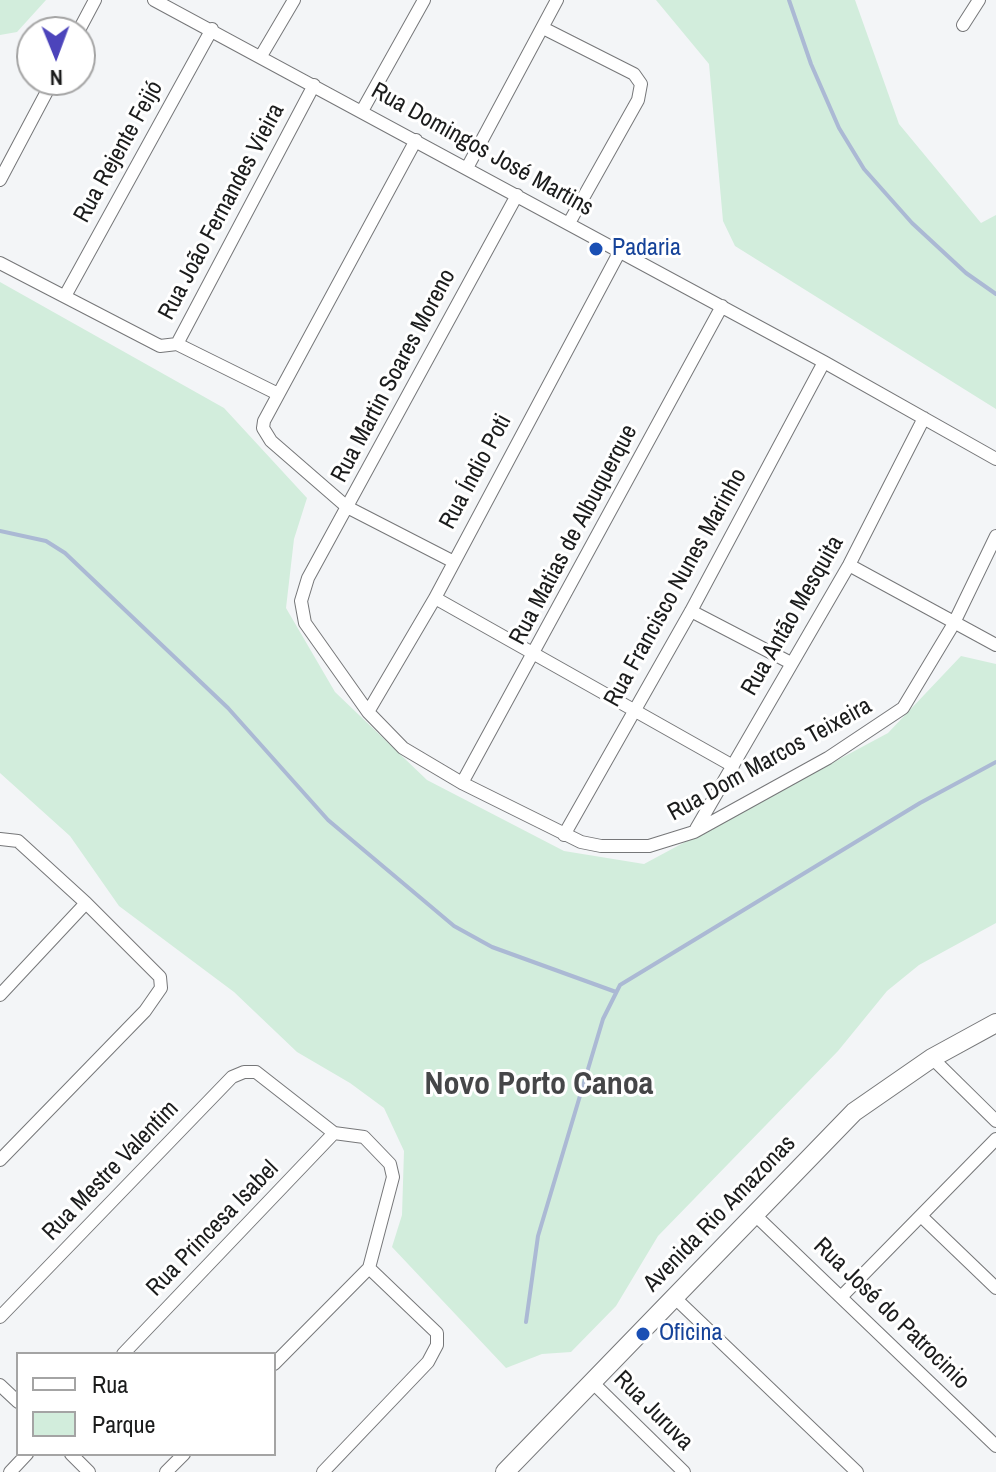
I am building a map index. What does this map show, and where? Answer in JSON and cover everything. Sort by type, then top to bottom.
[{"type":"street","name":"Rua Domingos José Martins","points":[[154,0],[722,306],[996,459]]},
{"type":"street","points":[[261,56],[294,0]]},
{"type":"street","points":[[362,111],[424,0]]},
{"type":"street","points":[[467,168],[557,0]]},
{"type":"street","points":[[963,25],[979,0]]},
{"type":"street","points":[[543,28],[634,74],[641,84],[638,100],[569,223]]},
{"type":"street","name":"Rua Rejente Feijó","points":[[65,296],[212,29]]},
{"type":"street","name":"Rua João Fernandes Vieira","points":[[65,296],[160,346],[177,344],[314,85]]},
{"type":"street","points":[[0,180],[45,96]]},
{"type":"street","points":[[416,140],[278,394],[263,428],[271,441],[347,507],[454,562]]},
{"type":"street","name":"Rua Martin Soares Moreno","points":[[308,578],[517,195]]},
{"type":"street","name":"Rua Índio Poti","points":[[368,712],[435,598],[620,251]]},
{"type":"street","points":[[0,263],[65,296]]},
{"type":"street","name":"Rua Matias de Albuquerque","points":[[462,783],[536,654],[722,306]]},
{"type":"street","points":[[177,344],[278,394]]},
{"type":"street","name":"Rua Francisco Nunes Marinho","points":[[564,835],[691,611],[824,362]]},
{"type":"street","name":"Rua Antão Mesquita","points":[[694,832],[849,565],[924,418]]},
{"type":"street","name":"Rua Dom Marcos Teixeira","points":[[308,578],[301,601],[305,623],[368,712],[403,748],[462,783],[564,835],[601,846],[626,848],[649,846],[694,832],[879,727],[913,695],[953,625],[996,536]]},
{"type":"street","points":[[849,565],[953,625],[996,645]]},
{"type":"street","points":[[435,598],[733,766]]},
{"type":"street","points":[[691,611],[791,663]]},
{"type":"street","points":[[0,839],[18,841],[86,903],[160,977],[161,988],[152,1002],[0,1160]]},
{"type":"street","points":[[0,995],[86,903]]},
{"type":"street","name":"Avenida Rio Amazonas","points":[[512,1470],[592,1382],[854,1112],[932,1058],[996,1023]]},
{"type":"street","points":[[932,1058],[996,1121]]},
{"type":"street","name":"Rua Mestre Valentim","points":[[0,1317],[232,1077],[244,1072],[260,1075],[334,1133]]},
{"type":"street","points":[[276,1362],[369,1268],[393,1170],[364,1137],[334,1133]]},
{"type":"street","name":"Rua Princesa Isabel","points":[[125,1352],[334,1133]]},
{"type":"street","points":[[842,1296],[996,1139]]},
{"type":"street","name":"Rua José do Patrocinio","points":[[754,1214],[996,1446]]},
{"type":"street","points":[[921,1216],[996,1288]]},
{"type":"street","points":[[323,1472],[428,1362],[438,1339],[431,1325],[369,1268]]},
{"type":"street","points":[[674,1297],[857,1472]]},
{"type":"street","name":"Rua Juruva","points":[[592,1382],[684,1472]]},
{"type":"street","points":[[0,1385],[16,1400]]},
{"type":"street","points":[[10,1472],[25,1456]]},
{"type":"street","points":[[73,1456],[89,1472]]},
{"type":"street","points":[[166,1472],[182,1456]]},
{"type":"green space","points":[[0,0],[46,0],[32,16],[16,16],[16,32],[0,35]]},
{"type":"green space","points":[[656,0],[855,0],[899,124],[981,223],[996,215],[996,409],[735,246],[723,221],[709,64]]},
{"type":"green space","points":[[0,282],[224,408],[307,498],[294,539],[286,608],[335,692],[427,780],[564,851],[644,864],[888,733],[961,656],[996,664],[996,923],[919,965],[887,991],[838,1051],[658,1236],[616,1306],[571,1352],[542,1354],[506,1368],[392,1247],[402,1215],[404,1151],[384,1108],[350,1083],[297,1052],[234,992],[119,906],[70,836],[0,773]]},
{"type":"waterway","points":[[789,0],[811,64],[839,128],[864,169],[912,223],[966,273],[996,294]]},
{"type":"waterway","points":[[0,531],[46,541],[65,553],[228,708],[328,820],[454,926],[492,947],[616,992]]},
{"type":"waterway","points":[[526,1322],[538,1236],[603,1019],[620,985],[920,803],[996,762]]},
{"type":"place","name":"Padaria","points":[[596,249]]},
{"type":"place","name":"Oficina","points":[[643,1334]]},
{"type":"district","name":"Novo Porto Canoa","points":[[539,1085]]}]
